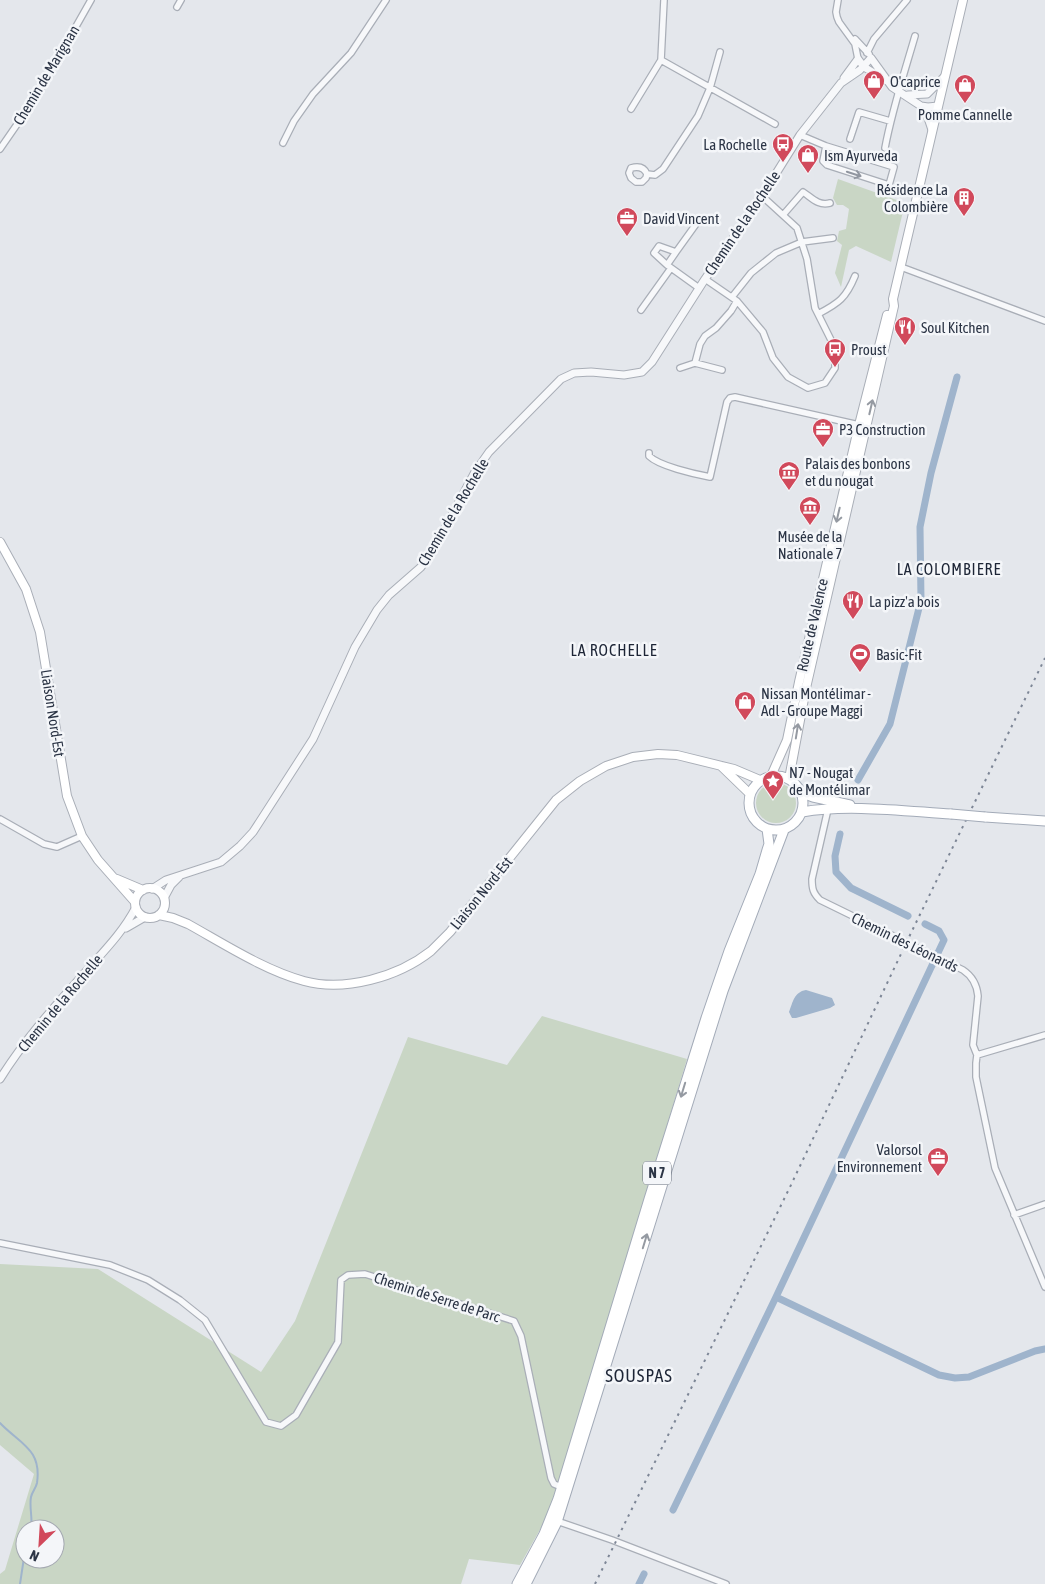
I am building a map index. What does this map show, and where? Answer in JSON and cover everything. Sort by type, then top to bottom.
[{"type":"main road","name":"Route de Valence","points":[[771,776],[787,740],[859,425],[889,305],[893,299],[901,267],[962,0]]},
{"type":"main road","name":"Route de Valence","points":[[789,779],[806,688],[873,403],[894,306],[893,299]]},
{"type":"main road","name":"Liaison Nord-Est","points":[[0,542],[26,589],[40,632],[67,796],[82,836],[98,860],[136,905]]},
{"type":"main road","name":"Liaison Nord-Est","points":[[159,915],[188,924],[283,974],[306,982],[334,984],[366,982],[398,971],[430,951],[450,932],[556,800],[580,781],[606,766],[633,757],[658,754],[677,755],[734,769],[760,780]]},
{"type":"main road","points":[[719,765],[750,794]]},
{"type":"main road","points":[[771,776],[781,776],[789,779],[802,793],[802,812],[794,824],[784,830],[766,829],[760,826],[751,815],[749,808],[750,794],[754,786],[760,780],[771,776]]},
{"type":"main road","points":[[802,793],[877,810]]},
{"type":"main road","points":[[802,812],[828,809],[877,810],[1045,821]]},
{"type":"main road","name":"N 7","points":[[565,1488],[706,1018],[729,951],[760,874],[768,844],[766,829]]},
{"type":"main road","name":"N 7","points":[[526,1584],[554,1520],[565,1488],[723,991],[784,830]]},
{"type":"main road","name":"Liaison Nord-Est","points":[[115,878],[143,890]]},
{"type":"main road","points":[[152,889],[159,892],[164,901],[163,910],[159,915],[152,918],[140,914],[136,905],[138,895],[143,890],[152,889]]},
{"type":"main road","name":"Liaison Nord-Est","points":[[164,901],[175,914],[188,924]]},
{"type":"main road","name":"N 7","points":[[517,1584],[554,1520]]},
{"type":"street","name":"Chemin de Marignan","points":[[0,149],[36,97],[91,0]]},
{"type":"street","points":[[177,7],[181,0]]},
{"type":"street","points":[[283,144],[294,121],[314,94],[354,48],[386,0]]},
{"type":"street","points":[[631,109],[661,60],[664,0]]},
{"type":"street","points":[[838,0],[836,12],[839,22],[869,55],[887,81],[898,92],[906,95],[927,94],[934,96],[938,104],[928,107],[921,106]]},
{"type":"street","name":"Chemin de la Rochelle","points":[[152,889],[166,880],[221,862],[240,846],[252,832],[313,739],[355,647],[377,610],[389,595],[421,567],[432,552],[475,472],[489,452],[561,379],[574,373],[591,372],[624,375],[642,372],[652,362],[704,279],[762,196],[800,135],[841,83],[864,67],[874,39],[907,0]]},
{"type":"street","points":[[851,36],[858,59],[864,67],[887,81]]},
{"type":"street","points":[[885,148],[890,121],[915,36]]},
{"type":"street","points":[[860,44],[874,39]]},
{"type":"street","points":[[647,174],[642,182],[636,182],[629,173],[631,168],[636,166],[642,168],[647,174],[655,175],[663,169],[698,116],[710,88],[720,52]]},
{"type":"street","points":[[841,83],[858,59]]},
{"type":"street","points":[[661,60],[775,124]]},
{"type":"street","points":[[927,94],[946,73]]},
{"type":"street","points":[[906,95],[926,112],[932,130]]},
{"type":"street","points":[[850,139],[859,112],[890,121]]},
{"type":"street","points":[[800,135],[826,146],[894,167],[889,185],[827,165],[823,162],[826,146]]},
{"type":"street","points":[[783,215],[804,192],[819,204],[830,203]]},
{"type":"street","points":[[704,279],[734,299],[763,332],[773,358],[788,378],[808,388],[826,383],[835,368],[835,348],[815,308],[807,259],[802,242],[797,228],[762,196]]},
{"type":"street","points":[[641,310],[698,220]]},
{"type":"street","points":[[695,363],[700,344],[705,336],[716,328],[731,311],[734,299],[750,273],[776,254],[802,242],[833,238]]},
{"type":"street","points":[[676,252],[659,246],[654,253],[699,288]]},
{"type":"street","points":[[901,267],[1045,321]]},
{"type":"street","points":[[818,314],[842,299],[850,289],[854,276]]},
{"type":"street","points":[[680,368],[695,363],[722,370]]},
{"type":"street","points":[[649,453],[648,456],[652,460],[677,469],[710,477],[727,402],[730,398],[859,425]]},
{"type":"street","name":"Chemin des Léonards","points":[[828,809],[812,879],[814,894],[820,900],[969,974],[978,990],[973,1045],[977,1055],[976,1077],[995,1168],[1045,1286]]},
{"type":"street","points":[[0,820],[44,844],[57,847],[82,836]]},
{"type":"street","points":[[164,901],[171,885],[181,876]]},
{"type":"street","name":"Chemin de la Rochelle","points":[[0,1079],[11,1062],[61,999],[123,930],[136,905]]},
{"type":"street","name":"Chemin de la Rochelle","points":[[123,930],[145,917]]},
{"type":"street","points":[[977,1055],[1045,1035]]},
{"type":"street","points":[[1014,1215],[1045,1204]]},
{"type":"street","name":"Chemin de Serre de Parc","points":[[0,1243],[110,1265],[148,1280],[180,1300],[205,1320],[266,1422],[281,1426],[296,1415],[338,1342],[341,1280],[348,1276],[365,1274],[514,1321],[521,1336],[551,1478],[554,1484],[565,1488]]},
{"type":"street","points":[[554,1520],[726,1584]]},
{"type":"green space","points":[[838,179],[905,203],[891,262],[856,246],[849,250],[841,287],[835,273],[842,245],[837,241],[839,231],[846,229],[849,209],[843,205],[837,205],[833,198]]},
{"type":"green space","points":[[780,783],[787,786],[793,792],[796,803],[795,811],[787,820],[780,823],[772,823],[765,820],[757,811],[756,799],[759,792],[768,784]]},
{"type":"green space","points":[[542,1016],[687,1059],[551,1510],[520,1565],[469,1559],[461,1584],[0,1584],[0,1574],[5,1570],[15,1537],[15,1569],[65,1569],[65,1519],[20,1519],[34,1474],[0,1445],[0,1264],[98,1269],[261,1372],[295,1321],[408,1037],[507,1065]]},
{"type":"water","points":[[806,990],[832,998],[835,1005],[792,1018],[789,1012],[794,998]]},
{"type":"waterway","points":[[858,780],[890,724],[921,600],[920,527],[931,473],[957,377]]},
{"type":"waterway","points":[[840,834],[835,856],[836,872],[851,888],[908,916]]},
{"type":"waterway","points":[[673,1510],[776,1297],[944,940],[939,931],[925,924]]},
{"type":"waterway","points":[[776,1297],[939,1375],[955,1378],[969,1377],[1035,1351],[1045,1349]]},
{"type":"waterway","points":[[0,1423],[28,1448],[36,1462],[38,1472],[37,1483],[31,1501],[32,1519]]},
{"type":"waterway","points":[[20,1584],[22,1569]]},
{"type":"waterway","points":[[639,1584],[644,1574]]},
{"type":"railway","points":[[595,1584],[790,1187],[1045,658]]},
{"type":"place","name":"O'caprice","points":[[874,100]]},
{"type":"place","name":"Pomme Cannelle","points":[[965,104]]},
{"type":"place","name":"La Rochelle","points":[[783,163]]},
{"type":"place","name":"Ism Ayurveda","points":[[808,174]]},
{"type":"place","name":"Résidence La Colombière","points":[[964,217]]},
{"type":"place","name":"David Vincent","points":[[627,237]]},
{"type":"place","name":"Soul Kitchen","points":[[905,346]]},
{"type":"place","name":"Proust","points":[[835,368]]},
{"type":"place","name":"P3 Construction","points":[[823,448]]},
{"type":"place","name":"Palais des bonbons et du nougat","points":[[789,491]]},
{"type":"place","name":"Musée de la Nationale 7","points":[[810,526]]},
{"type":"place","name":"La pizz'a bois","points":[[853,620]]},
{"type":"place","name":"Basic-Fit","points":[[860,673]]},
{"type":"place","name":"Nissan Montélimar - Adl - Groupe Maggi","points":[[745,721]]},
{"type":"place","name":"N7 - Nougat de Montélimar","points":[[773,800]]},
{"type":"place","name":"Valorsol Environnement","points":[[938,1177]]},
{"type":"district","name":"LA COLOMBIERE","points":[[949,569]]},
{"type":"district","name":"LA ROCHELLE","points":[[614,650]]},
{"type":"district","name":"SOUSPAS","points":[[639,1375]]}]
